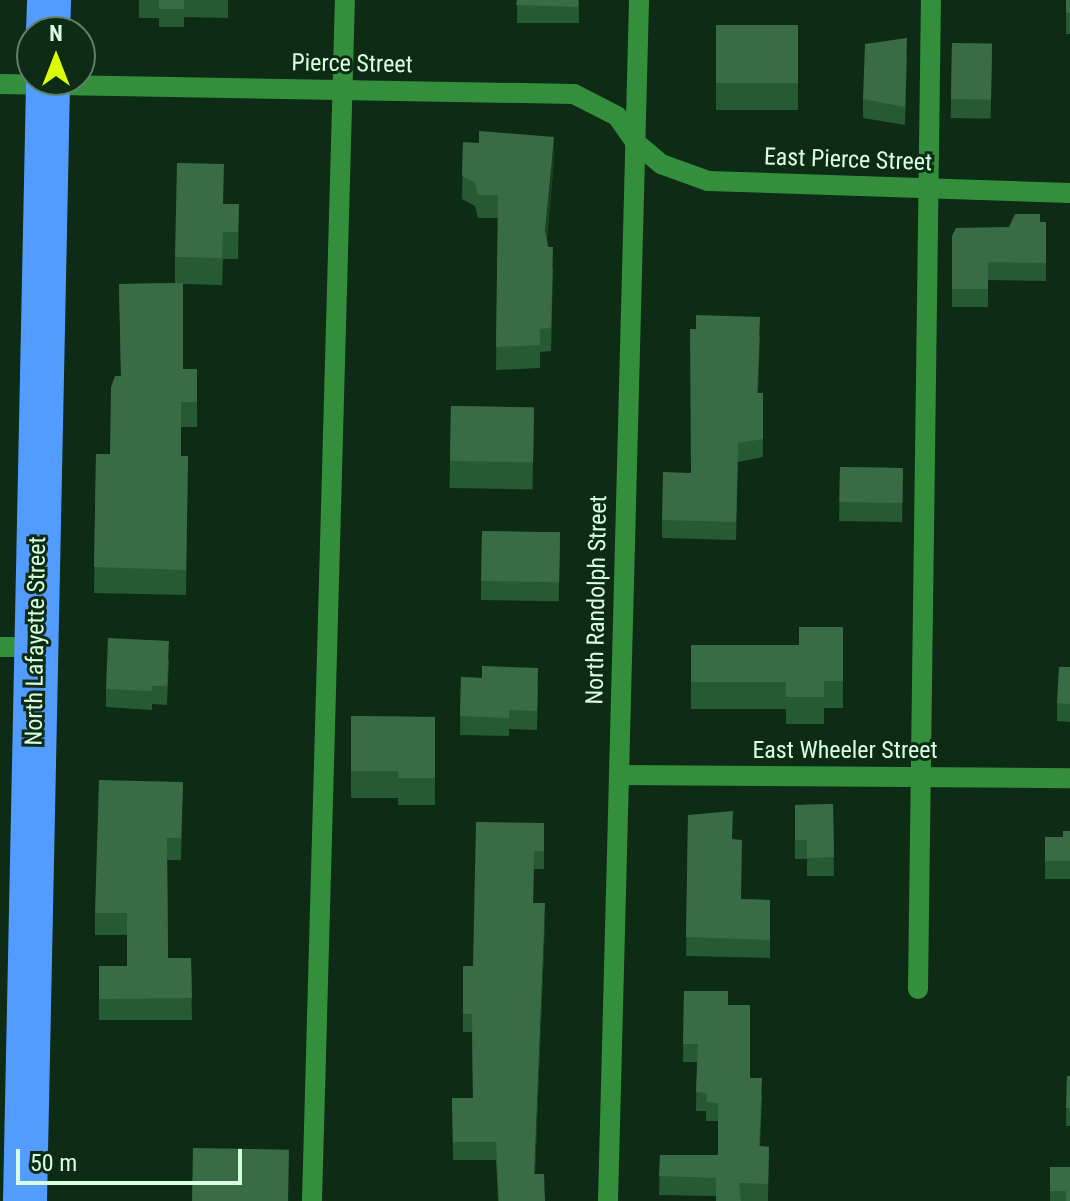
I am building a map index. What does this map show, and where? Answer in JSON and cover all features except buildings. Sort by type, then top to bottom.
[{"type":"highway","name":"North Lafayette Street","points":[[25,1201],[13,1128],[18,647],[47,96]]},
{"type":"street","points":[[312,1201],[345,0]]},
{"type":"street","name":"North Randolph Street","points":[[608,1201],[639,0]]},
{"type":"street","points":[[918,989],[931,0]]},
{"type":"street","name":"Pierce Street","points":[[96,84],[574,94],[604,106],[635,142]]},
{"type":"street","name":"East Pierce Street","points":[[635,142],[661,164],[708,181],[1070,193]]},
{"type":"street","name":"East Wheeler Street","points":[[619,775],[1070,778]]}]
